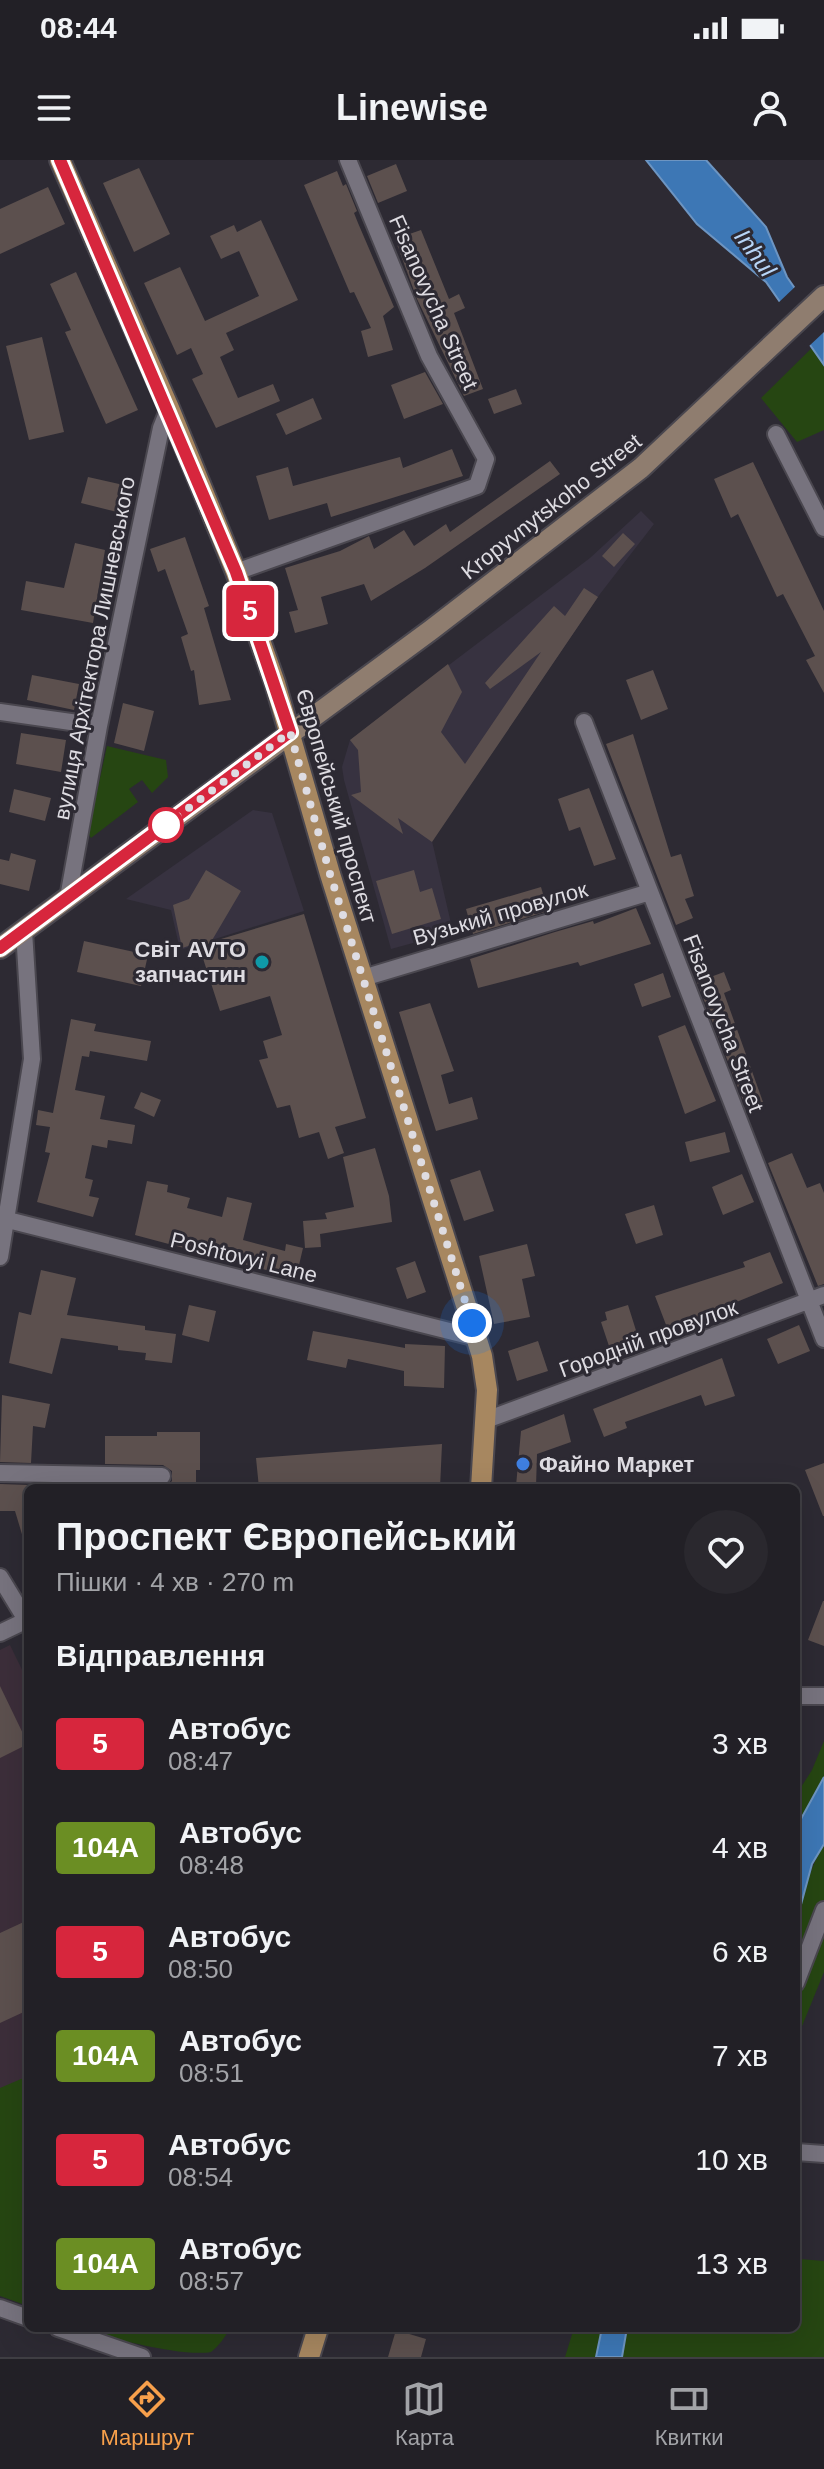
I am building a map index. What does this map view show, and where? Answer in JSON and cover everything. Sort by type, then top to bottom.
[{"type":"main road","name":"Європейський проспект","points":[[60,160],[169,408],[236,572],[290,732],[363,978],[477,1338],[487,1390],[481,1484]]},
{"type":"main road","name":"Kropyvnytskoho Street","points":[[0,948],[431,630],[641,468],[824,296]]},
{"type":"main road","points":[[309,2357],[317,2332]]},
{"type":"street","name":"Fisanovycha Street","points":[[236,572],[477,486],[486,459],[429,356],[348,160]]},
{"type":"street","name":"вулиця Архітектора Лишневського","points":[[68,898],[99,726],[161,428],[169,408]]},
{"type":"street","points":[[776,434],[824,528]]},
{"type":"street","points":[[0,712],[99,726]]},
{"type":"street","name":"Fisanovycha Street","points":[[584,722],[816,1298],[824,1339]]},
{"type":"street","name":"Вузький провулок","points":[[363,978],[650,892]]},
{"type":"street","points":[[0,1257],[32,1059],[24,931]]},
{"type":"street","name":"Poshtovyi Lane","points":[[4,1219],[477,1338]]},
{"type":"street","name":"Городній провулок","points":[[486,1420],[816,1298]]},
{"type":"street","points":[[0,1473],[162,1476]]},
{"type":"street","points":[[0,1577],[24,1616]]},
{"type":"street","points":[[0,1633],[24,1622]]},
{"type":"street","points":[[800,1696],[824,1696]]},
{"type":"street","points":[[800,1973],[824,1910]]},
{"type":"street","points":[[800,2152],[824,2154]]},
{"type":"street","points":[[0,2308],[24,2317]]},
{"type":"street","points":[[70,2332],[142,2357]]},
{"type":"shaded area","points":[[641,511],[654,524],[600,594],[432,841],[453,932],[391,949],[344,780],[342,767],[350,740],[590,558]]},
{"type":"shaded area","points":[[253,810],[272,813],[304,911],[180,950],[171,910],[126,899]]},
{"type":"shaded area","points":[[10,1645],[24,1674],[24,2085],[0,2095],[0,1650]]},
{"type":"green space","points":[[824,336],[824,430],[797,442],[761,398]]},
{"type":"green space","points":[[107,746],[166,760],[168,777],[152,793],[142,780],[129,789],[138,802],[91,838],[88,833]]},
{"type":"green space","points":[[824,1741],[824,1777],[800,1821],[800,1789]]},
{"type":"green space","points":[[824,1844],[824,1972],[800,2031],[800,1915],[813,1867]]},
{"type":"green space","points":[[24,2078],[24,2305],[0,2296],[0,2088]]},
{"type":"green space","points":[[800,2163],[801,2163],[800,2259]]},
{"type":"green space","points":[[800,2259],[824,2261],[824,2357],[622,2357],[626,2332],[800,2332]]},
{"type":"green space","points":[[95,2332],[228,2332],[211,2352],[199,2353],[147,2346]]},
{"type":"green space","points":[[573,2332],[601,2332],[596,2357],[565,2357]]},
{"type":"water","name":"Inhul","points":[[646,160],[706,160],[766,227],[787,277],[824,330],[824,365],[766,282],[697,224]]},
{"type":"water","points":[[824,1777],[824,1844],[812,1864],[800,1908],[800,1821]]},
{"type":"water","points":[[601,2332],[626,2332],[622,2357],[596,2357]]},
{"type":"pier","points":[[797,285],[824,323],[824,332],[807,348],[777,304]]},
{"type":"building","points":[[396,164],[407,191],[378,203],[367,176]]},
{"type":"building","points":[[139,168],[170,234],[134,252],[103,183]]},
{"type":"building","points":[[337,171],[343,186],[346,184],[357,211],[354,213],[394,307],[383,316],[393,350],[368,357],[361,331],[371,328],[354,292],[350,293],[304,185]]},
{"type":"building","points":[[48,187],[65,224],[0,254],[0,209]]},
{"type":"building","points":[[261,220],[298,300],[226,333],[234,350],[220,357],[238,398],[273,384],[280,401],[216,428],[192,379],[203,374],[191,348],[177,355],[144,283],[180,267],[205,321],[259,296],[239,251],[221,259],[210,236],[234,225],[237,232]]},
{"type":"building","points":[[421,230],[449,299],[459,294],[465,308],[454,313],[483,389],[464,396],[417,299],[395,239]]},
{"type":"building","points":[[76,272],[138,410],[106,424],[65,332],[71,330],[50,284]]},
{"type":"building","points":[[42,337],[64,432],[29,440],[6,346]]},
{"type":"building","points":[[425,372],[443,404],[404,419],[391,385]]},
{"type":"building","points":[[516,389],[522,404],[494,414],[488,399]]},
{"type":"building","points":[[313,398],[322,419],[286,435],[276,414]]},
{"type":"building","points":[[452,449],[463,476],[331,517],[327,503],[269,520],[256,476],[288,467],[293,486],[400,457],[403,468]]},
{"type":"building","points":[[550,461],[560,474],[425,568],[371,601],[364,584],[321,597],[328,624],[295,633],[289,612],[298,610],[285,568],[340,551],[369,536],[374,549],[404,530],[414,546],[446,524],[450,532]]},
{"type":"building","points":[[753,462],[824,611],[824,693],[806,660],[815,656],[783,594],[777,597],[738,514],[731,518],[714,479]]},
{"type":"building","points":[[88,477],[128,486],[121,513],[81,503]]},
{"type":"building","points":[[623,533],[635,544],[614,567],[602,556]]},
{"type":"building","points":[[185,537],[209,606],[204,608],[231,700],[199,705],[194,670],[191,671],[181,637],[188,634],[165,569],[158,572],[150,549]]},
{"type":"building","points":[[75,543],[105,550],[93,623],[21,610],[26,581],[64,588]]},
{"type":"building","points":[[584,588],[598,597],[432,842],[398,818],[403,834],[351,795],[361,792],[358,750],[350,740],[448,664],[462,692],[441,732],[465,764],[541,652],[490,689],[485,683],[554,606],[565,616]]},
{"type":"building","points":[[653,670],[668,709],[641,720],[626,680]]},
{"type":"building","points":[[32,675],[79,684],[74,710],[27,700]]},
{"type":"building","points":[[123,703],[154,711],[144,751],[114,743]]},
{"type":"building","points":[[21,733],[66,740],[61,772],[16,764]]},
{"type":"building","points":[[633,734],[671,857],[681,854],[694,896],[685,899],[693,918],[676,925],[606,744]]},
{"type":"building","points":[[589,788],[616,859],[594,866],[580,827],[569,831],[558,799]]},
{"type":"building","points":[[14,789],[51,798],[45,821],[9,812]]},
{"type":"building","points":[[11,853],[36,860],[29,891],[0,884],[0,859],[9,861]]},
{"type":"building","points":[[206,870],[241,891],[211,942],[304,914],[366,1118],[335,1127],[344,1153],[328,1159],[319,1132],[299,1138],[290,1105],[277,1108],[259,1060],[268,1058],[263,1041],[282,1035],[270,996],[220,1011],[198,943],[182,948],[173,905],[189,899]]},
{"type":"building","points":[[414,870],[420,892],[432,888],[441,919],[392,934],[376,881]]},
{"type":"building","points":[[541,887],[548,911],[473,934],[466,909]]},
{"type":"building","points":[[636,908],[651,944],[580,966],[578,962],[478,988],[470,959],[593,921],[594,924]]},
{"type":"building","points":[[84,941],[148,955],[141,986],[77,972]]},
{"type":"building","points":[[724,972],[731,990],[724,993],[763,1102],[746,1108],[697,982]]},
{"type":"building","points":[[663,973],[671,997],[642,1007],[634,984]]},
{"type":"building","points":[[430,1003],[454,1071],[441,1075],[449,1104],[472,1097],[478,1119],[436,1131],[399,1012]]},
{"type":"building","points":[[71,1019],[96,1024],[94,1031],[151,1041],[147,1061],[90,1051],[89,1057],[82,1056],[75,1090],[105,1096],[100,1119],[135,1125],[132,1144],[108,1140],[107,1148],[92,1145],[85,1178],[93,1180],[89,1196],[99,1198],[93,1217],[37,1202],[50,1153],[45,1152],[50,1127],[36,1125],[38,1110],[53,1113]]},
{"type":"building","points":[[685,1025],[716,1101],[685,1114],[658,1036]]},
{"type":"building","points":[[141,1092],[161,1100],[154,1117],[134,1108]]},
{"type":"building","points":[[725,1132],[730,1152],[690,1162],[685,1142]]},
{"type":"building","points":[[375,1148],[389,1196],[392,1222],[320,1234],[321,1247],[305,1248],[303,1221],[327,1219],[325,1213],[354,1207],[343,1157]]},
{"type":"building","points":[[792,1153],[807,1188],[820,1183],[824,1193],[824,1284],[818,1286],[768,1163]]},
{"type":"building","points":[[480,1170],[494,1211],[464,1221],[450,1180]]},
{"type":"building","points":[[742,1174],[754,1202],[723,1215],[712,1187]]},
{"type":"building","points":[[147,1181],[168,1185],[167,1192],[190,1198],[187,1208],[222,1217],[227,1197],[252,1203],[243,1240],[285,1251],[286,1244],[303,1248],[296,1278],[135,1235]]},
{"type":"building","points":[[654,1205],[663,1235],[636,1244],[625,1214]]},
{"type":"building","points":[[527,1244],[535,1276],[522,1279],[530,1317],[494,1324],[479,1256]]},
{"type":"building","points":[[770,1252],[783,1283],[668,1330],[655,1296],[745,1267],[743,1262]]},
{"type":"building","points":[[415,1261],[426,1292],[407,1299],[396,1268]]},
{"type":"building","points":[[41,1270],[76,1278],[67,1315],[145,1326],[145,1330],[176,1334],[172,1363],[145,1360],[146,1353],[118,1350],[118,1346],[61,1338],[52,1374],[9,1363],[19,1312],[31,1315]]},
{"type":"building","points":[[189,1305],[216,1311],[209,1342],[182,1335]]},
{"type":"building","points":[[628,1305],[639,1340],[610,1349],[601,1322],[607,1320],[605,1312]]},
{"type":"building","points":[[799,1325],[810,1351],[778,1364],[767,1339]]},
{"type":"building","points":[[313,1331],[405,1348],[405,1344],[445,1346],[444,1388],[404,1386],[404,1371],[348,1359],[346,1368],[307,1360]]},
{"type":"building","points":[[538,1341],[548,1371],[517,1381],[508,1351]]},
{"type":"building","points":[[722,1358],[735,1396],[705,1406],[701,1395],[625,1422],[627,1428],[604,1437],[593,1409]]},
{"type":"building","points":[[2,1395],[50,1404],[45,1428],[33,1426],[31,1463],[0,1462]]},
{"type":"building","points":[[564,1414],[571,1442],[537,1454],[536,1484],[516,1484],[521,1431]]},
{"type":"building","points":[[157,1432],[200,1432],[200,1470],[196,1470],[196,1484],[169,1484],[172,1471],[163,1465],[105,1464],[105,1436],[157,1436]]},
{"type":"building","points":[[442,1444],[440,1484],[259,1484],[256,1458]]},
{"type":"building","points":[[824,1463],[824,1516],[823,1516],[805,1470]]},
{"type":"building","points":[[0,1484],[24,1485],[24,1541],[15,1511],[0,1511]]},
{"type":"building","points":[[824,1601],[824,1646],[808,1640]]},
{"type":"building","points":[[0,1686],[24,1736],[24,1746],[0,1758]]},
{"type":"building","points":[[24,1922],[24,2012],[0,2023],[0,1933]]},
{"type":"building","points":[[395,2332],[426,2339],[421,2357],[388,2357]]},
{"type":"bus line","name":"5","points":[[0,948],[290,732],[236,572],[103,253],[60,160]]},
{"type":"place","name":"Світ AVTO запчастин","points":[[262,962]]},
{"type":"place","name":"Файно Маркет","points":[[523,1464]]},
{"type":"route","points":[[166,825],[290,732],[330,874],[472,1323]]}]
